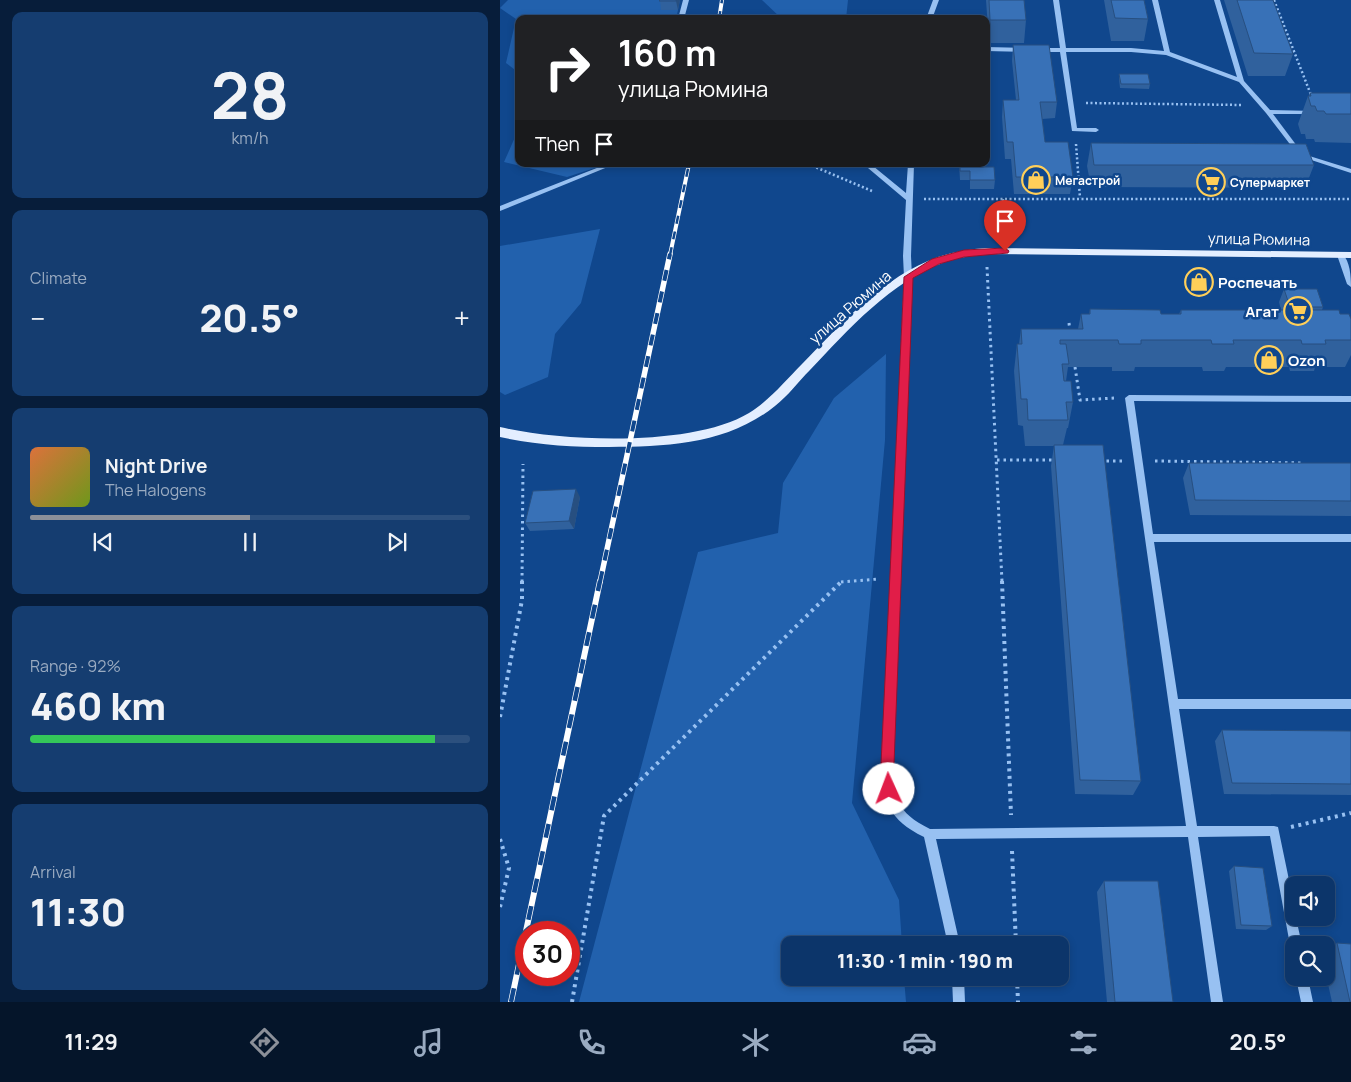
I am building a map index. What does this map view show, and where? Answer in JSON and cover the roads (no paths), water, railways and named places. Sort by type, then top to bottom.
[{"type":"main road","name":"улица Рюмина","points":[[500,432],[528,439],[556,442],[670,441],[714,433],[742,423],[770,404],[858,316],[889,289],[936,262],[964,253],[986,251],[1346,255]]},
{"type":"street","points":[[682,15],[686,0]]},
{"type":"street","points":[[930,15],[936,0]]},
{"type":"street","points":[[1056,0],[1074,130],[1096,130]]},
{"type":"street","points":[[1155,0],[1167,53]]},
{"type":"street","points":[[1217,0],[1241,80],[1301,155]]},
{"type":"street","points":[[990,49],[1131,50],[1167,53],[1241,80]]},
{"type":"street","points":[[1268,112],[1318,112]]},
{"type":"street","points":[[1292,155],[1301,155],[1351,171]]},
{"type":"street","points":[[500,209],[605,167]]},
{"type":"street","points":[[870,167],[908,199]]},
{"type":"street","points":[[911,167],[908,199],[906,256],[908,277],[888,764],[889,789],[895,810],[909,825],[929,834],[1274,831],[1294,936]]},
{"type":"street","points":[[1346,255],[1351,284]]},
{"type":"street","points":[[1217,1002],[1130,398],[1351,400]]},
{"type":"street","points":[[1150,538],[1351,538]]},
{"type":"street","points":[[1174,704],[1351,704]]},
{"type":"street","points":[[929,834],[952,936]]},
{"type":"street","points":[[958,986],[959,1002]]},
{"type":"street","points":[[1304,986],[1307,1002]]},
{"type":"railway","points":[[720,15],[722,0]]},
{"type":"railway","points":[[670,255],[688,167]]},
{"type":"railway","points":[[600,582],[670,254]]},
{"type":"railway","points":[[511,1002],[600,581]]},
{"type":"place","name":"Мегастрой","points":[[1036,180]]},
{"type":"place","name":"Супермаркет","points":[[1211,182]]},
{"type":"place","name":"Роспечать","points":[[1199,282]]},
{"type":"place","name":"Агат","points":[[1298,311]]},
{"type":"place","name":"Ozon","points":[[1269,360]]}]
